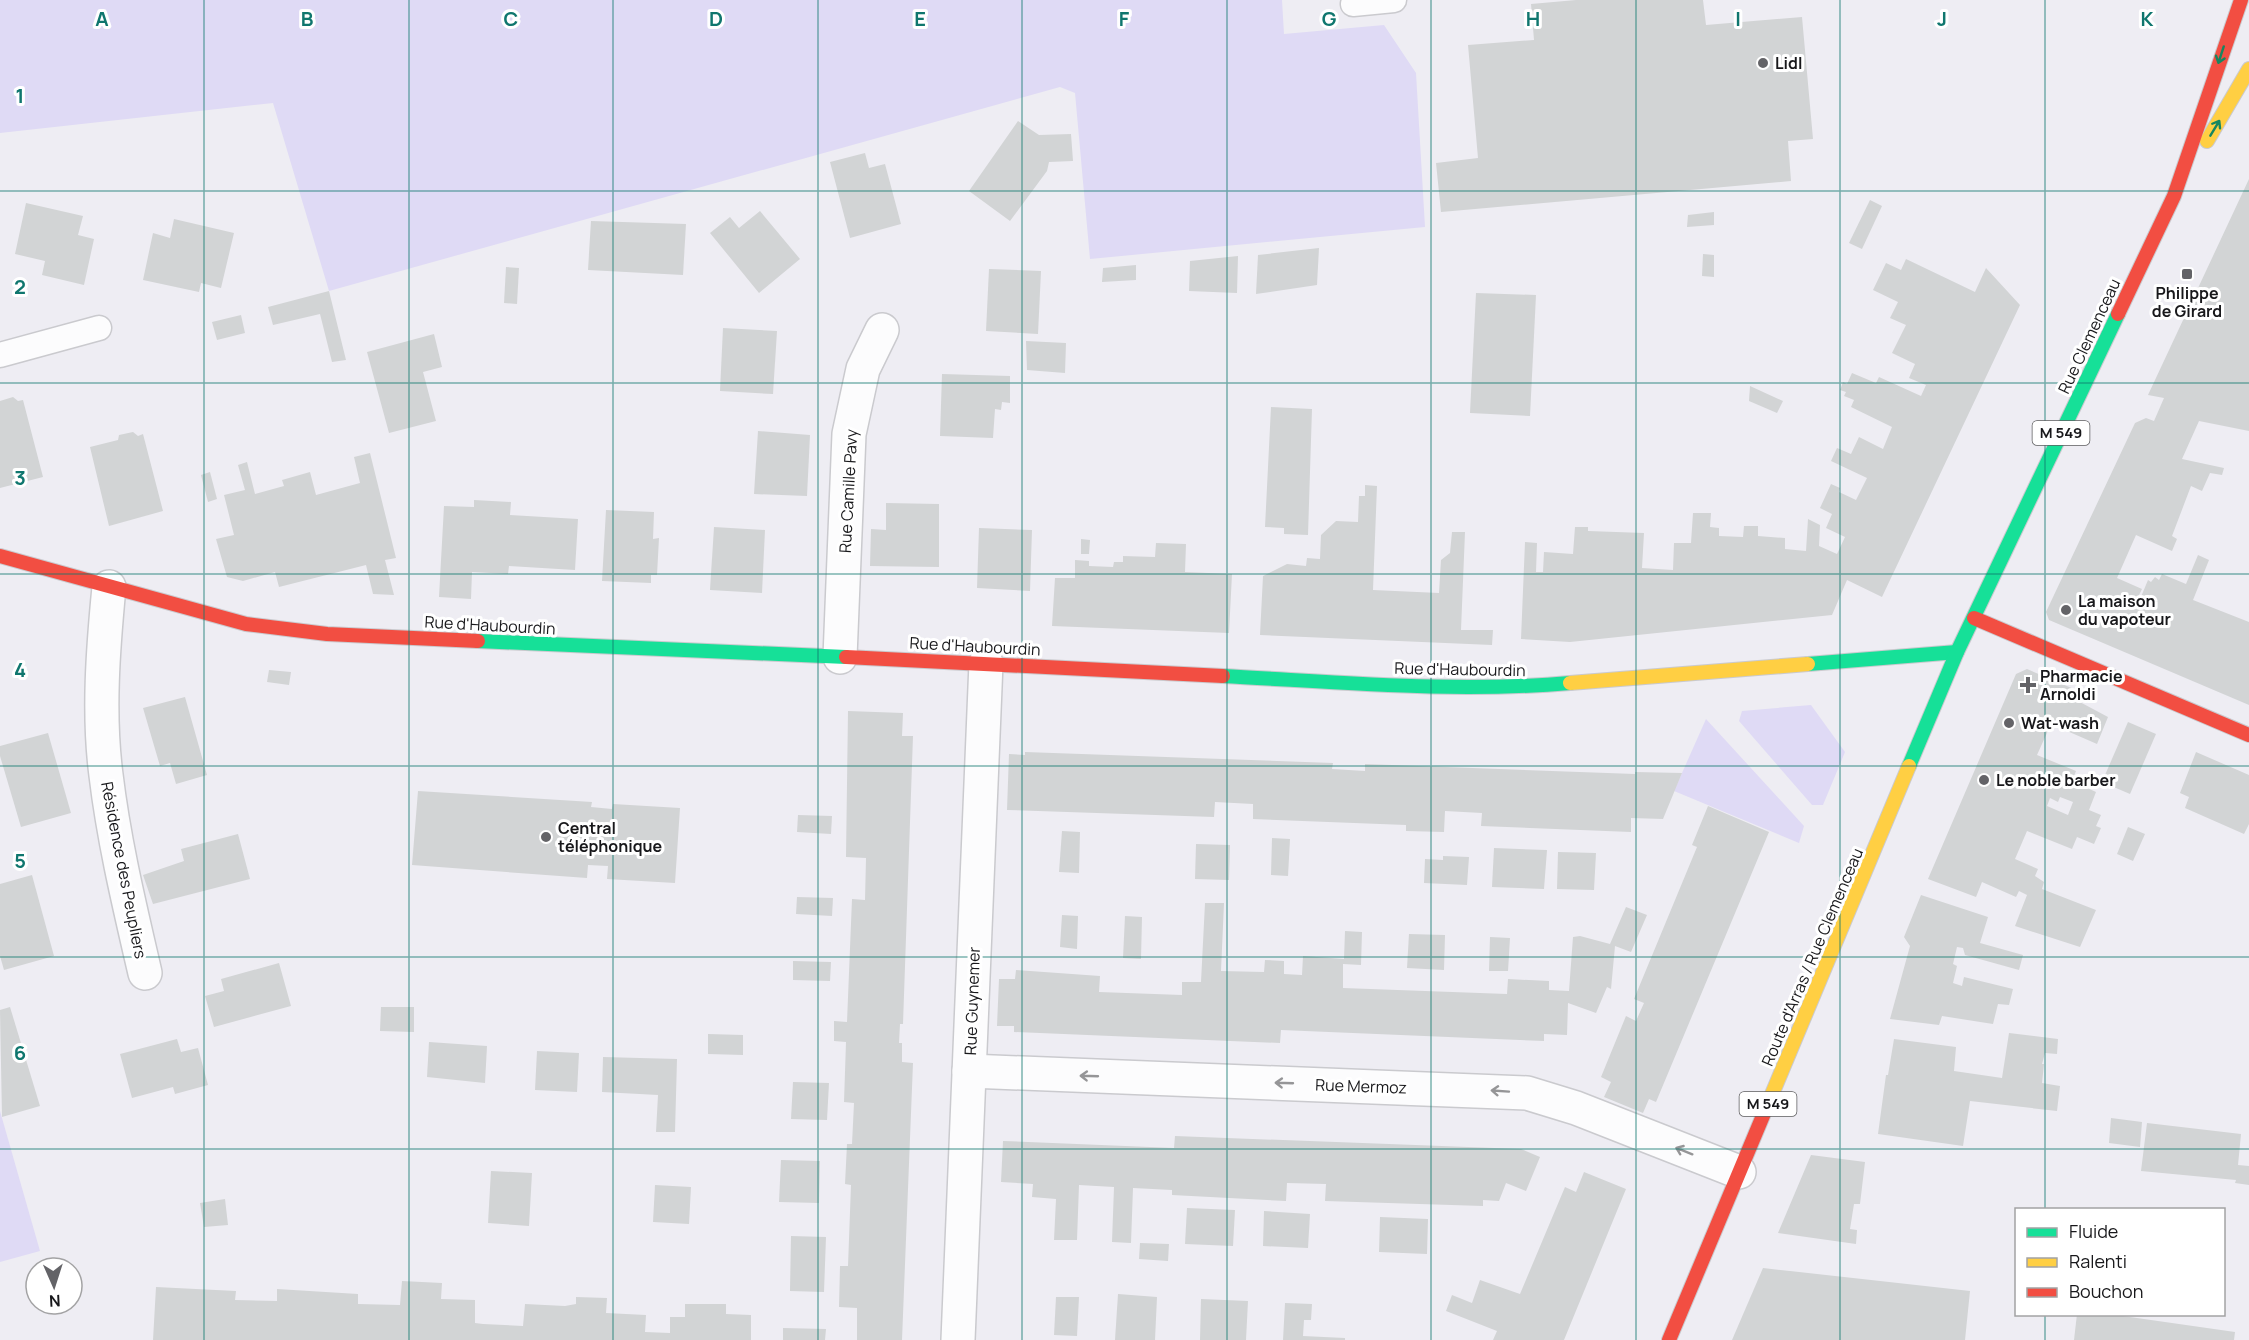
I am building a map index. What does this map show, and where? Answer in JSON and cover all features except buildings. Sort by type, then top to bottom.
[{"type":"main road","name":"Rue Clemenceau","points":[[2174,196],[2241,0]]},
{"type":"main road","name":"Rue Clemenceau","points":[[1958,652],[2174,196],[2249,69]]},
{"type":"main road","name":"Rue d'Haubourdin","points":[[0,556],[246,624],[287,631],[986,663],[1440,688],[1501,689],[1958,652]]},
{"type":"main road","points":[[1974,618],[2249,735]]},
{"type":"main road","name":"Route d'Arras / Rue Clemenceau","points":[[1669,1340],[1958,652]]},
{"type":"street","name":"Rue Camille Pavy","points":[[840,657],[853,406],[863,369],[882,330]]},
{"type":"street","name":"Résidence des Peupliers","points":[[109,587],[103,690],[105,773],[120,859],[145,973]]},
{"type":"street","name":"Rue Guynemer","points":[[958,1340],[986,663]]},
{"type":"street","name":"Rue Mermoz","points":[[969,1071],[1527,1093],[1576,1108],[1739,1172]]},
{"type":"lane","points":[[1353,4],[1394,0]]},
{"type":"lane","points":[[0,355],[99,328]]},
{"type":"shaded area","points":[[0,0],[1282,0],[1284,34],[1384,25],[1416,73],[1425,227],[1090,259],[1075,93],[1060,87],[329,291],[273,103],[0,133]]},
{"type":"shaded area","points":[[1811,705],[1845,752],[1823,805],[1812,805],[1739,721],[1742,711]]},
{"type":"shaded area","points":[[1706,719],[1804,826],[1799,843],[1674,791]]},
{"type":"shaded area","points":[[0,1111],[40,1251],[0,1262]]},
{"type":"traffic: fast","points":[[1909,766],[1957,652],[2118,314]]},
{"type":"traffic: fast","points":[[478,641],[846,657]]},
{"type":"traffic: fast","points":[[1808,664],[1957,652]]},
{"type":"traffic: fast","points":[[1223,676],[1439,687],[1570,683]]},
{"type":"traffic: slow","points":[[2207,141],[2249,69]]},
{"type":"traffic: slow","points":[[1570,683],[1808,664]]},
{"type":"traffic: slow","points":[[1770,1099],[1909,766]]},
{"type":"traffic: jam","points":[[2118,314],[2174,196],[2241,0]]},
{"type":"traffic: jam","points":[[0,556],[246,624],[327,634],[478,641]]},
{"type":"traffic: jam","points":[[1974,618],[2249,735]]},
{"type":"traffic: jam","points":[[846,657],[1223,676]]},
{"type":"traffic: jam","points":[[1669,1340],[1770,1099]]},
{"type":"place","name":"Lidl","points":[[1763,63]]},
{"type":"place","name":"Philippe de Girard","points":[[2187,274]]},
{"type":"place","name":"La maison du vapoteur","points":[[2066,610]]},
{"type":"place","name":"Pharmacie Arnoldi","points":[[2028,685]]},
{"type":"place","name":"Wat-wash","points":[[2009,723]]},
{"type":"place","name":"Le noble barber","points":[[1984,780]]},
{"type":"place","name":"Central téléphonique","points":[[546,837]]}]
